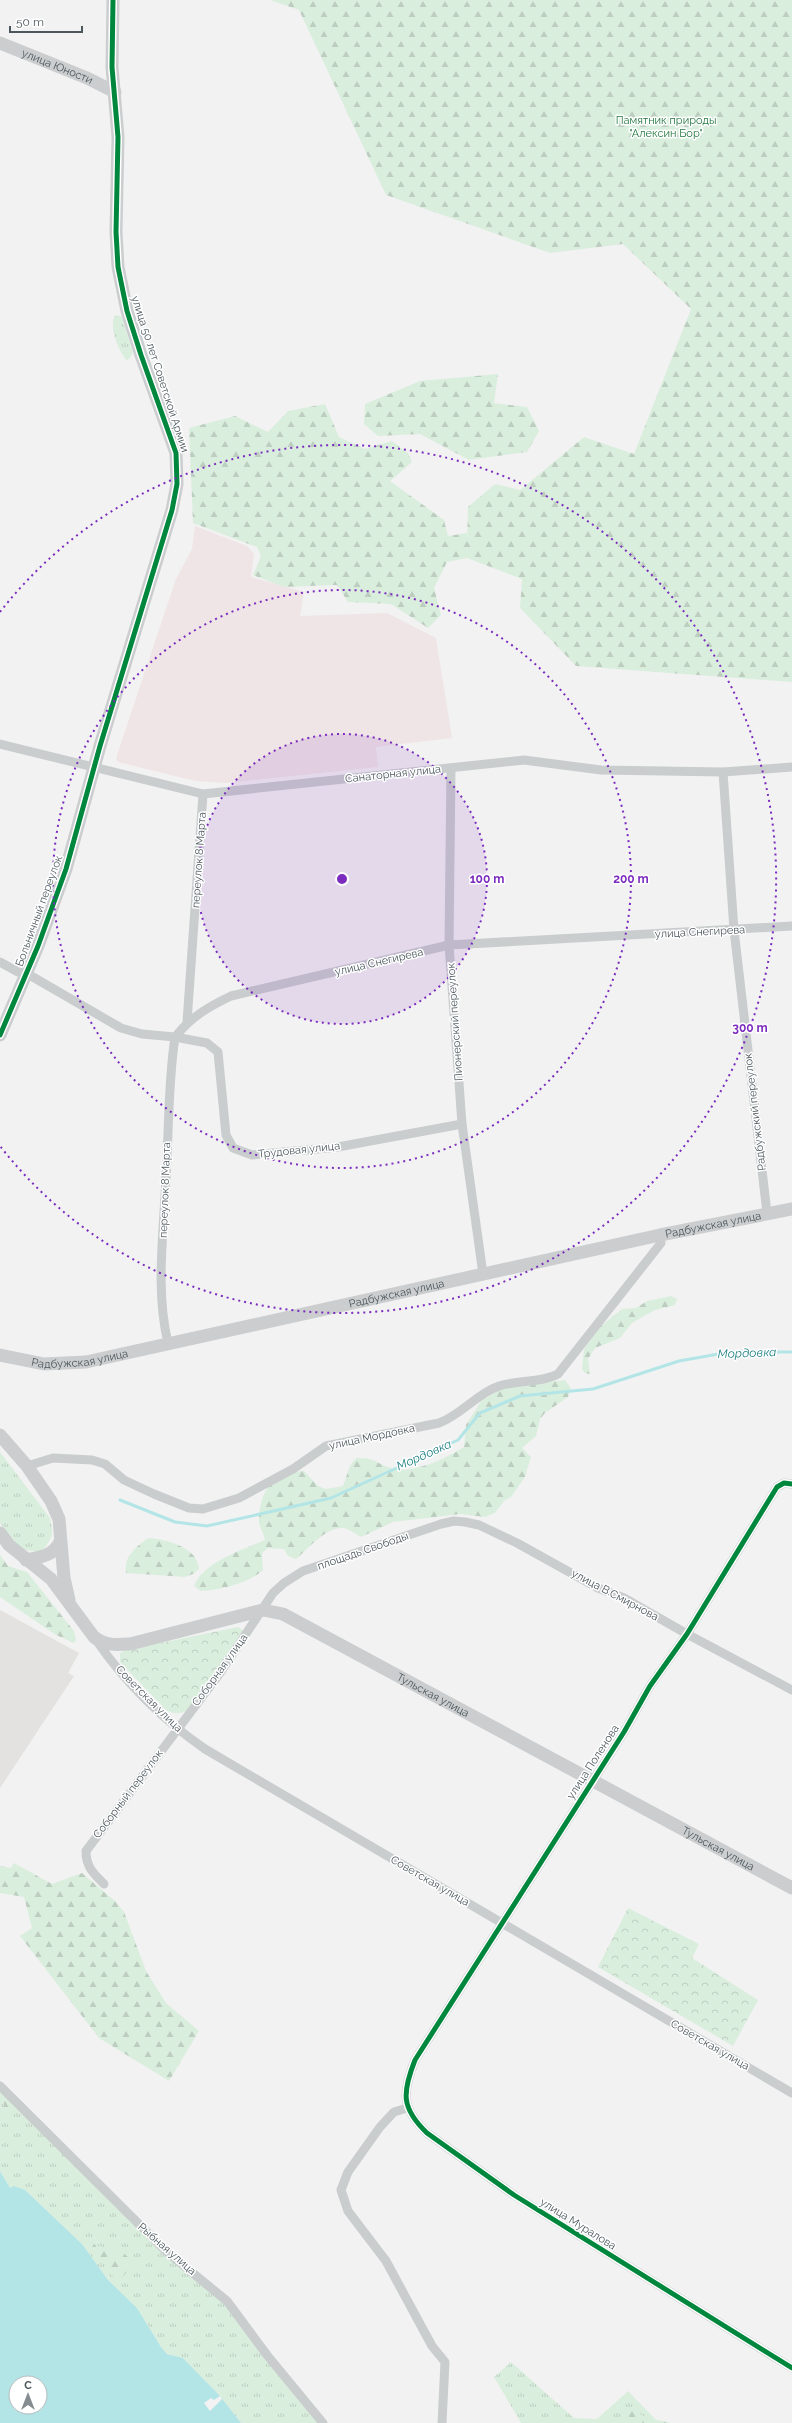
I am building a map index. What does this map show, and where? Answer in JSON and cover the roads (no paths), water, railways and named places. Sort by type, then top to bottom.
[{"type":"main road","name":"улица 50 лет Советской Армии","points":[[94,768],[172,510],[178,472],[173,444],[141,355],[121,288],[116,232],[118,137],[112,67],[113,0]]},
{"type":"main road","name":"улица Юности","points":[[0,43],[87,78],[115,92]]},
{"type":"main road","name":"Больничный переулок","points":[[0,1034],[26,973],[66,869],[94,768]]},
{"type":"main road","name":"Радбужская улица","points":[[0,1355],[20,1360],[65,1364],[86,1362],[660,1235],[792,1209]]},
{"type":"main road","points":[[0,1435],[27,1466],[51,1501],[56,1513],[64,1578],[70,1604]]},
{"type":"main road","points":[[0,1533],[9,1545],[51,1579],[94,1637]]},
{"type":"main road","points":[[26,1560],[50,1555],[56,1550],[60,1542]]},
{"type":"main road","name":"Тульская улица","points":[[94,1637],[102,1643],[113,1645],[130,1644],[263,1610],[283,1614],[591,1782],[792,1888]]},
{"type":"street","name":"Санаторная улица","points":[[0,744],[203,794],[524,760],[601,770],[723,772],[792,767]]},
{"type":"street","name":"Пионерский переулок","points":[[451,768],[449,945],[462,1124],[483,1274]]},
{"type":"street","name":"Радбужский переулок","points":[[723,772],[734,930],[767,1213]]},
{"type":"street","name":"переулок 8 Марта","points":[[187,1022],[203,794]]},
{"type":"street","name":"улица Снегирева","points":[[175,1037],[187,1022],[203,1010],[231,996],[449,945],[792,926]]},
{"type":"street","points":[[0,962],[18,972],[26,973],[121,1028],[142,1034],[175,1037]]},
{"type":"street","name":"переулок 8 Марта","points":[[168,1343],[162,1317],[161,1279],[169,1085],[175,1037]]},
{"type":"street","name":"Трудовая улица","points":[[175,1037],[207,1042],[218,1052],[226,1135],[234,1148],[252,1155],[338,1147],[462,1124]]},
{"type":"street","name":"улица Мордовка","points":[[27,1466],[53,1458],[92,1460],[105,1464],[124,1480],[170,1502],[189,1508],[203,1510],[221,1506],[293,1469],[326,1446],[439,1423],[449,1419],[480,1395],[498,1386],[550,1378],[558,1374],[662,1243],[660,1235]]},
{"type":"street","name":"улица Поленова","points":[[415,2060],[624,1732],[650,1686],[686,1634],[777,1487],[784,1483],[792,1484]]},
{"type":"street","name":"площадь Свободы","points":[[263,1610],[273,1593],[284,1583],[303,1571],[441,1524],[454,1521],[479,1525]]},
{"type":"street","name":"улица В.Смирнова","points":[[479,1525],[517,1543],[598,1588],[624,1598],[686,1634],[792,1690]]},
{"type":"street","name":"Соборная улица","points":[[177,1730],[263,1610]]},
{"type":"street","name":"Советская улица","points":[[94,1637],[114,1664],[177,1730],[237,1770],[792,2093]]},
{"type":"street","name":"Соборный переулок","points":[[104,1884],[90,1870],[86,1862],[86,1851],[94,1838],[177,1730]]},
{"type":"street","name":"улица Муралова","points":[[415,2060],[405,2090],[407,2108],[415,2122],[427,2133],[514,2195],[792,2368]]},
{"type":"street","name":"Рыбная улица","points":[[0,2086],[167,2252],[228,2301],[267,2355],[323,2423]]},
{"type":"street","points":[[407,2108],[394,2112],[380,2128],[348,2172],[341,2190],[348,2211],[386,2261],[428,2339],[445,2362],[442,2423]]},
{"type":"water","points":[[0,2171],[10,2188],[14,2186],[25,2190],[82,2244],[108,2280],[137,2308],[161,2347],[167,2354],[183,2358],[220,2396],[241,2423],[0,2423]]},
{"type":"waterway","name":"Мордовка","points":[[120,1500],[175,1522],[207,1526],[331,1498],[458,1440],[480,1413],[520,1396],[593,1389],[679,1361],[730,1352],[792,1352]]},
{"type":"park label","name":"Памятник природы \"Алексин Бор\"","points":[[666,126]]}]
